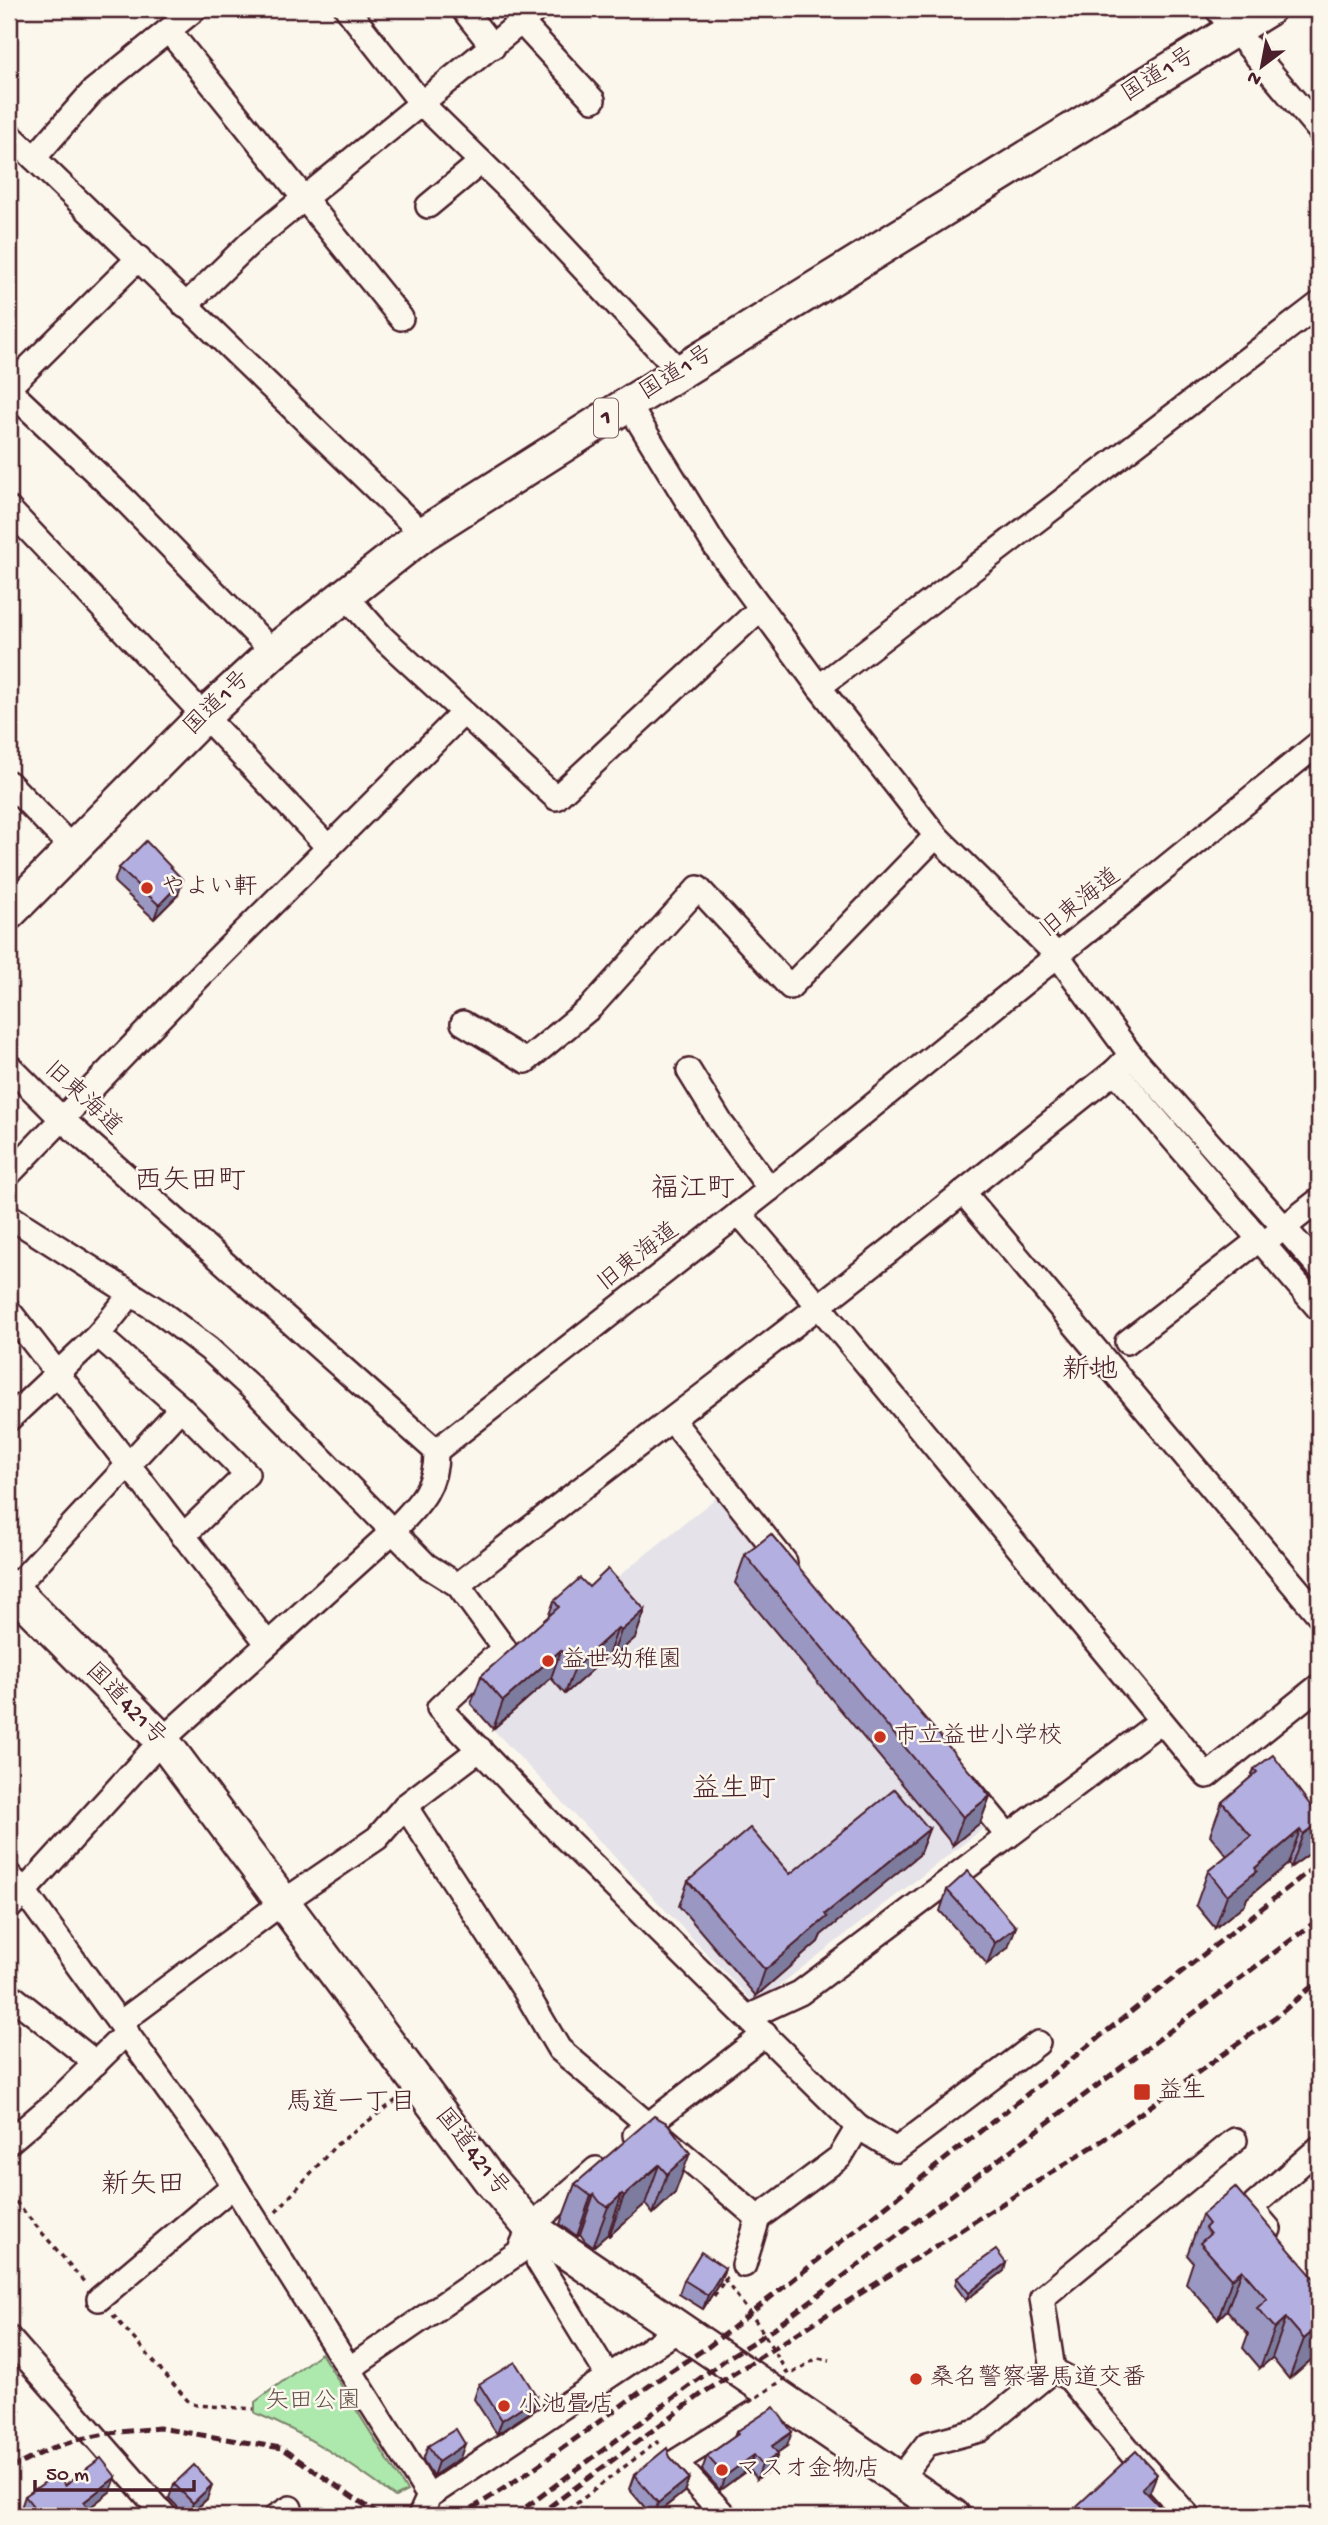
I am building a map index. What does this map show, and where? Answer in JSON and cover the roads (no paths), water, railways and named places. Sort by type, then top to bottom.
[{"type":"highway","name":"国道1号","points":[[9,913],[205,715],[273,652],[423,534],[680,372],[1226,19],[1268,9]]},
{"type":"highway","name":"国道421号","points":[[10,1588],[162,1740],[490,2180],[535,2230],[681,2329],[783,2387],[900,2479],[953,2516]]},
{"type":"street","points":[[34,158],[93,91],[195,9]]},
{"type":"street","points":[[347,9],[422,104],[481,162],[680,372]]},
{"type":"street","points":[[463,9],[493,47]]},
{"type":"street","points":[[185,306],[251,241],[529,16],[593,100]]},
{"type":"street","points":[[1226,19],[1319,130]]},
{"type":"street","points":[[169,32],[401,318]]},
{"type":"street","points":[[9,134],[423,534]]},
{"type":"street","points":[[428,206],[481,162]]},
{"type":"street","points":[[139,258],[9,389],[127,502],[273,652]]},
{"type":"street","points":[[819,687],[1319,304]]},
{"type":"street","points":[[628,404],[716,546],[819,687],[936,836],[1058,956],[1131,1055],[1319,1267]]},
{"type":"street","points":[[9,509],[328,848]]},
{"type":"street","points":[[345,595],[383,638],[556,798],[761,608]]},
{"type":"street","points":[[9,1174],[463,713]]},
{"type":"street","name":"旧東海道","points":[[9,1066],[62,1119],[436,1451],[770,1189],[1319,743]]},
{"type":"street","points":[[9,783],[73,849]]},
{"type":"street","points":[[463,1023],[526,1061],[591,1007],[698,888],[790,987],[936,836]]},
{"type":"street","points":[[458,1585],[606,1468],[818,1307],[1115,1071],[1131,1055]]},
{"type":"street","points":[[689,1071],[721,1123],[770,1189]]},
{"type":"street","points":[[1115,1071],[1319,1309]]},
{"type":"street","points":[[963,1192],[1319,1615]]},
{"type":"street","points":[[1128,1342],[1319,1200]]},
{"type":"street","points":[[739,1213],[1207,1776],[1319,1686]]},
{"type":"street","points":[[9,1216],[131,1294],[209,1349],[426,1565],[458,1585],[504,1648],[439,1708],[564,1838],[858,2127],[896,2150],[1038,2043]]},
{"type":"street","points":[[9,1419],[98,1335],[131,1294]]},
{"type":"street","points":[[9,1311],[267,1643]]},
{"type":"street","points":[[98,1335],[181,1408],[247,1474],[183,1536]]},
{"type":"street","points":[[10,1588],[181,1408]]},
{"type":"street","points":[[671,1420],[799,1580]]},
{"type":"street","points":[[436,1451],[437,1470],[422,1501],[392,1532],[162,1740],[14,1892],[123,2028],[214,2154],[349,2369],[425,2506],[608,2376],[681,2329]]},
{"type":"street","points":[[748,2017],[800,1993],[1161,1721]]},
{"type":"street","points":[[9,2142],[96,2063],[123,2028],[283,1902],[377,1838],[405,1806],[480,1749]]},
{"type":"street","points":[[956,1772],[1008,1836]]},
{"type":"street","points":[[405,1806],[525,1991],[559,2049],[758,2218]]},
{"type":"street","points":[[9,1994],[96,2063]]},
{"type":"street","points":[[349,2369],[519,2252],[535,2230],[612,2155],[646,2125],[765,2034]]},
{"type":"street","points":[[744,2265],[758,2218],[840,2157],[858,2127]]},
{"type":"street","points":[[1053,2370],[1042,2298],[1235,2140]]},
{"type":"street","points":[[1285,2247],[1251,2208],[1319,2148]]},
{"type":"street","points":[[99,2299],[233,2186]]},
{"type":"street","points":[[535,2230],[538,2261],[608,2376]]},
{"type":"street","points":[[9,2339],[165,2516]]},
{"type":"street","points":[[900,2479],[927,2444],[980,2430],[1053,2370]]},
{"type":"street","points":[[1053,2370],[1070,2379],[1091,2401],[1132,2454],[1188,2516]]},
{"type":"street","points":[[725,2516],[675,2462],[783,2387]]},
{"type":"railway","points":[[459,2516],[523,2476],[708,2347],[1319,1863]]},
{"type":"railway","points":[[514,2516],[726,2359],[769,2332],[1319,1919]]},
{"type":"railway","points":[[537,2516],[703,2393],[1103,2140],[1281,2013],[1319,1980]]},
{"type":"railway","points":[[9,2469],[52,2448],[81,2439],[159,2428],[281,2448],[381,2516]]},
{"type":"place","name":"やよい軒","points":[[147,888]]},
{"type":"place","name":"益世幼稚園","points":[[548,1661]]},
{"type":"place","name":"市立益世小学校","points":[[880,1737]]},
{"type":"place","name":"益生","points":[[1142,2092]]},
{"type":"place","name":"桑名警察署馬道交番","points":[[916,2379]]},
{"type":"place","name":"小池畳店","points":[[504,2406]]},
{"type":"place","name":"マスオ金物店","points":[[722,2470]]},
{"type":"district","name":"西矢田町","points":[[190,1182]]},
{"type":"district","name":"福江町","points":[[693,1190]]},
{"type":"district","name":"新地","points":[[1090,1371]]},
{"type":"district","name":"益生町","points":[[734,1790]]},
{"type":"district","name":"馬道一丁目","points":[[351,2104]]},
{"type":"district","name":"新矢田","points":[[143,2186]]},
{"type":"park label","name":"矢田公園","points":[[313,2402]]}]
